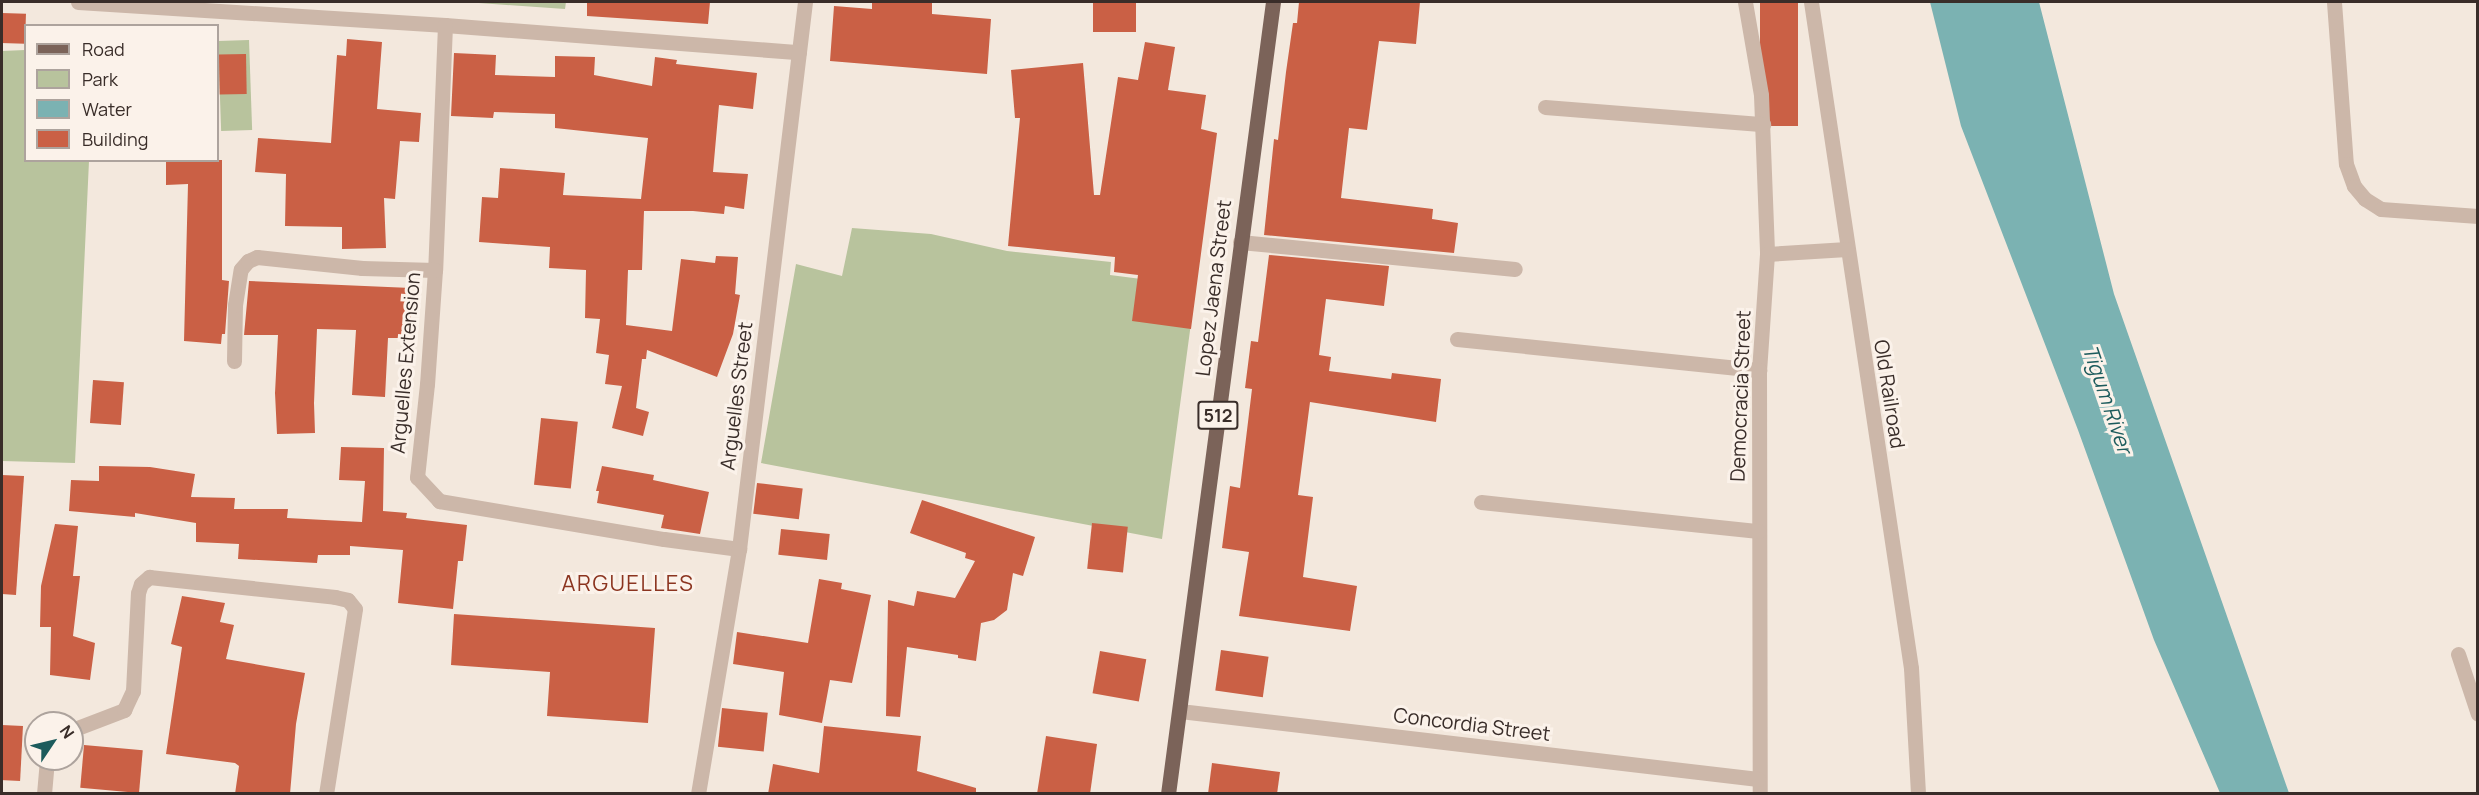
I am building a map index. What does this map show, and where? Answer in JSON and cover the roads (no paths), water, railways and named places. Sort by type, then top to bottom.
[{"type":"main road","name":"Lopez Jaena Street","points":[[1168,794],[1273,2]]},
{"type":"street","points":[[78,2],[445,24],[799,52]]},
{"type":"street","name":"Arguelles Street","points":[[698,794],[739,549],[805,2]]},
{"type":"street","name":"Democracia Street","points":[[1746,2],[1761,96],[1767,254],[1759,370],[1759,786]]},
{"type":"street","name":"Old Railroad","points":[[1811,2],[1911,668],[1918,794]]},
{"type":"street","points":[[2334,2],[2346,164],[2354,186],[2365,199],[2381,209],[2478,216]]},
{"type":"street","name":"Arguelles Extension","points":[[445,24],[435,270],[427,384],[417,477],[439,501],[652,537],[739,549]]},
{"type":"street","points":[[1545,107],[1763,124]]},
{"type":"street","points":[[1240,242],[1515,269]]},
{"type":"street","points":[[1767,254],[1847,249]]},
{"type":"street","points":[[234,361],[236,305],[241,269],[257,256],[362,268],[435,270]]},
{"type":"street","points":[[1457,339],[1759,370]]},
{"type":"street","points":[[1481,502],[1758,531]]},
{"type":"street","points":[[84,725],[124,710],[133,691],[138,593],[141,584],[149,577],[348,600],[355,609],[326,794]]},
{"type":"street","points":[[2458,654],[2478,714]]},
{"type":"street","name":"Concordia Street","points":[[1180,711],[1759,786]]},
{"type":"street","points":[[44,794],[46,771]]},
{"type":"water","name":"Tigum River","points":[[1930,2],[2039,2],[2114,294],[2289,793],[2220,793],[2154,640],[2078,430],[1961,126]]},
{"type":"district","name":"ARGUELLES","points":[[628,584]]}]
